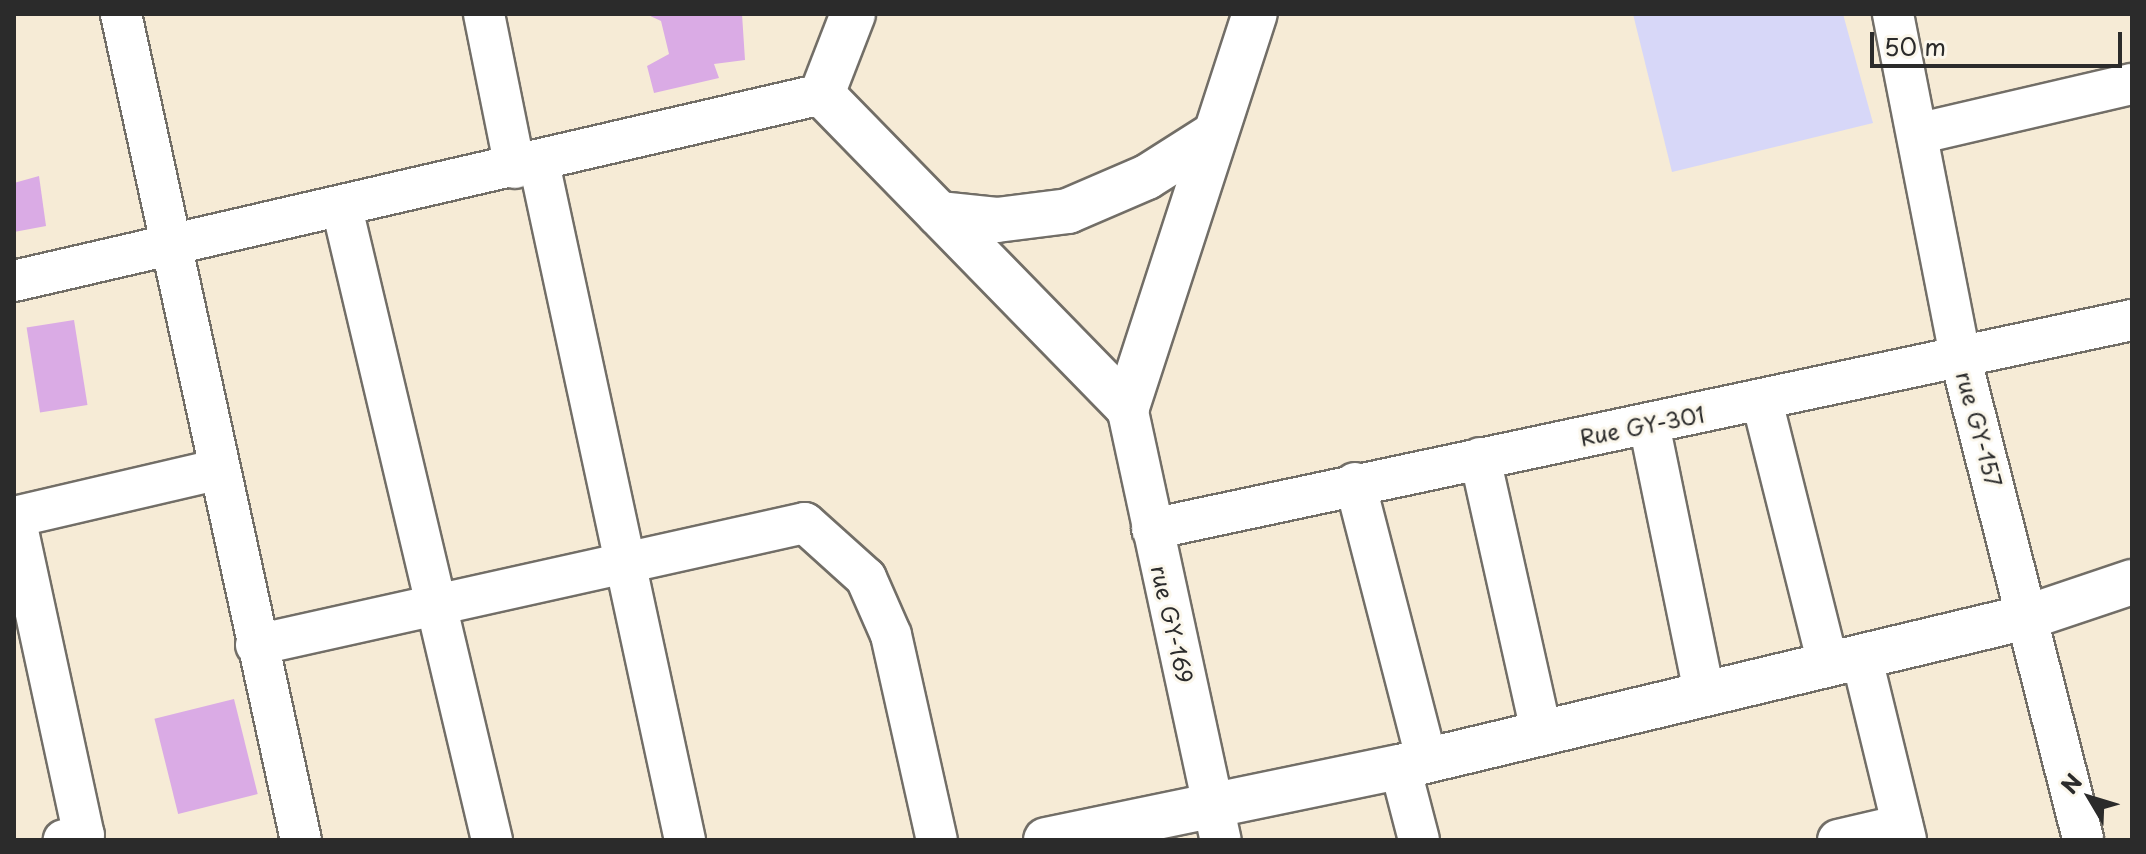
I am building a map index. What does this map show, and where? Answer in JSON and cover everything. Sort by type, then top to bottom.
[{"type":"street","points":[[121,14],[166,247],[301,840]]},
{"type":"street","points":[[484,14],[527,165],[628,562],[685,840]]},
{"type":"street","points":[[822,94],[853,14]]},
{"type":"street","points":[[822,94],[1127,407],[1210,137],[1255,14]]},
{"type":"street","name":"rue GY-157","points":[[1893,14],[1921,133],[1961,360],[2031,616],[2083,840]]},
{"type":"street","points":[[1921,133],[2132,84]]},
{"type":"street","points":[[14,281],[342,208],[822,94]]},
{"type":"street","points":[[939,214],[997,220],[1068,211],[1147,177],[1210,137]]},
{"type":"street","points":[[342,208],[439,604],[492,840]]},
{"type":"street","name":"Rue GY-301","points":[[1152,529],[1355,483],[1961,360],[2132,320]]},
{"type":"street","points":[[1762,401],[1844,659],[1904,833],[1838,840]]},
{"type":"street","name":"rue GY-169","points":[[1127,407],[1217,822]]},
{"type":"street","points":[[1649,424],[1704,691]]},
{"type":"street","points":[[1480,458],[1541,732]]},
{"type":"street","points":[[64,840],[84,835],[15,517],[216,470]]},
{"type":"street","points":[[1355,483],[1413,764],[1419,840]]},
{"type":"street","points":[[256,645],[805,523],[866,578],[891,635],[937,840]]},
{"type":"street","points":[[1046,840],[1217,822],[1413,764],[1704,691],[2031,616],[2132,582]]},
{"type":"shaded area","points":[[1633,14],[1843,14],[1873,123],[1672,172]]},
{"type":"building","points":[[646,14],[742,14],[745,60],[714,64],[719,78],[654,93],[647,66],[669,54],[661,21]]},
{"type":"building","points":[[39,176],[46,226],[14,232],[14,183]]},
{"type":"building","points":[[74,320],[87,405],[40,412],[27,328]]},
{"type":"building","points":[[234,699],[258,794],[178,814],[154,719]]}]
